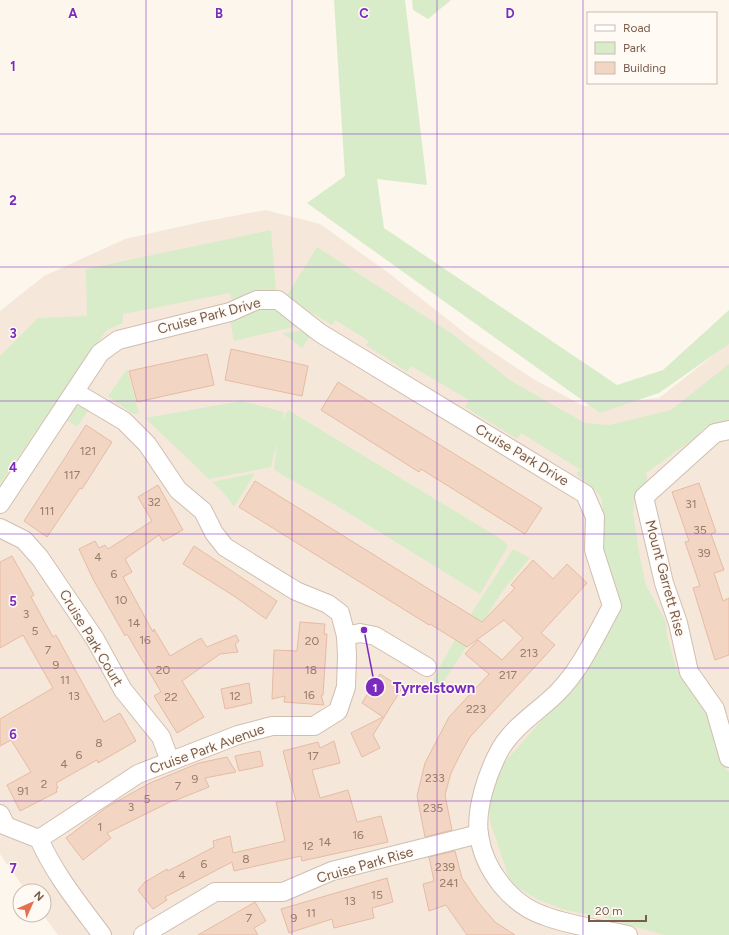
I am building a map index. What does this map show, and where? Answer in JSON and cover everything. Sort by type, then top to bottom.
[{"type":"street","name":"Cruise Park Drive","points":[[0,504],[100,353],[118,340],[230,312],[257,300],[278,300],[320,333],[585,494],[595,517],[594,550],[612,606],[579,664],[558,692],[526,720],[502,747],[489,776],[480,804],[478,834],[484,855],[493,873],[505,890],[520,903],[544,916],[628,935]]},
{"type":"street","name":"Cruise Park Avenue","points":[[40,839],[138,774],[238,735],[272,726],[314,726],[338,711],[346,687],[346,636],[340,613],[328,604],[296,591],[225,547],[214,533],[203,511],[178,490],[147,444],[124,421],[75,392]]},
{"type":"street","name":"Mount Garrett Rise","points":[[729,430],[715,433],[644,497],[664,583],[678,623],[689,672],[715,708],[729,758]]},
{"type":"street","name":"Cruise Park Court","points":[[0,528],[24,540],[40,558],[95,639],[123,690],[160,737],[170,761]]},
{"type":"street","points":[[346,636],[360,632],[375,636],[427,668]]},
{"type":"street","points":[[0,814],[6,826],[40,839],[46,854],[66,888],[102,935]]},
{"type":"street","name":"Cruise Park Rise","points":[[143,935],[215,892],[283,892],[332,871],[478,834]]},
{"type":"shaded area","points":[[266,210],[320,224],[386,271],[470,337],[535,380],[584,406],[659,398],[729,343],[729,935],[58,935],[49,923],[52,923],[52,883],[20,883],[0,854],[0,311],[44,276],[125,239],[201,222]]},
{"type":"green space","points":[[334,0],[405,0],[427,185],[377,179],[384,228],[617,385],[663,370],[729,310],[729,344],[659,393],[600,413],[307,203],[345,176]]},
{"type":"green space","points":[[412,0],[451,0],[428,19],[413,10]]},
{"type":"green space","points":[[271,230],[276,291],[250,292],[232,301],[230,293],[123,314],[123,323],[107,330],[87,356],[0,484],[0,356],[38,318],[87,316],[86,269]]},
{"type":"green space","points":[[317,247],[451,333],[511,381],[585,423],[609,425],[671,410],[729,364],[729,420],[705,427],[691,441],[646,473],[648,482],[640,488],[635,497],[633,512],[646,585],[666,622],[667,635],[676,668],[704,705],[726,770],[729,772],[729,935],[664,935],[606,918],[565,910],[539,900],[518,888],[509,878],[490,821],[489,792],[504,763],[590,665],[595,647],[620,609],[616,585],[601,562],[601,547],[604,532],[602,500],[598,493],[576,474],[581,470],[521,433],[517,439],[465,407],[469,400],[411,366],[407,372],[366,345],[369,341],[335,320],[332,325],[286,297]]},
{"type":"green space","points":[[273,305],[302,325],[234,341],[229,315]]},
{"type":"green space","points":[[305,330],[311,335],[302,348],[282,333]]},
{"type":"green space","points":[[127,369],[139,414],[133,414],[108,396]]},
{"type":"green space","points":[[242,401],[284,412],[282,421],[288,410],[501,539],[508,546],[480,594],[334,504],[274,470],[277,442],[271,467],[209,479],[145,418]]},
{"type":"green space","points":[[82,406],[90,408],[77,427],[65,419],[73,407]]},
{"type":"green space","points":[[255,473],[234,507],[224,493],[212,482]]},
{"type":"green space","points":[[513,549],[530,558],[504,589],[444,681],[429,694],[432,683],[452,646]]},
{"type":"building","points":[[231,349],[308,366],[302,396],[225,380]]},
{"type":"building","points":[[207,354],[214,385],[137,402],[129,371]]},
{"type":"building","points":[[338,382],[542,508],[525,534],[421,469],[419,472],[321,410]]},
{"type":"building","points":[[86,425],[112,442],[82,489],[80,488],[47,537],[24,521]]},
{"type":"building","points":[[255,481],[482,622],[515,588],[511,585],[533,560],[553,579],[567,564],[587,583],[541,633],[555,645],[470,737],[462,751],[451,773],[445,795],[452,830],[425,837],[417,796],[425,763],[449,717],[489,674],[465,654],[478,640],[502,660],[523,638],[504,620],[467,647],[430,624],[429,625],[239,507]]},
{"type":"building","points":[[699,483],[716,532],[711,534],[724,570],[714,573],[723,601],[729,598],[729,655],[715,660],[693,588],[700,586],[685,542],[689,541],[672,492]]},
{"type":"building","points":[[158,485],[183,530],[163,541],[159,535],[125,559],[132,572],[123,577],[153,632],[154,629],[170,656],[201,638],[207,647],[236,635],[239,641],[235,644],[238,652],[220,654],[182,681],[204,717],[177,733],[154,696],[161,692],[127,634],[125,636],[93,579],[79,549],[95,541],[99,548],[105,545],[108,549],[152,521],[138,497]]},
{"type":"building","points":[[194,546],[277,601],[266,619],[234,596],[183,564]]},
{"type":"building","points":[[12,556],[34,595],[31,597],[53,637],[56,635],[104,722],[120,713],[136,741],[98,763],[97,760],[56,783],[58,788],[56,789],[57,792],[20,811],[7,785],[31,772],[11,740],[0,746],[0,719],[53,688],[23,635],[0,648],[0,562]]},
{"type":"building","points":[[300,622],[325,624],[324,634],[327,634],[323,695],[321,695],[324,705],[284,702],[285,696],[272,699],[274,650],[297,651]]},
{"type":"building","points":[[380,674],[402,688],[373,735],[380,748],[362,757],[351,733],[383,717],[362,703]]},
{"type":"building","points":[[249,683],[252,703],[225,709],[221,689]]},
{"type":"building","points":[[334,741],[340,763],[312,770],[320,798],[348,790],[357,822],[381,816],[388,842],[302,861],[301,856],[234,871],[232,862],[165,897],[167,900],[153,909],[138,890],[145,882],[167,869],[168,871],[214,847],[213,841],[230,836],[233,853],[285,841],[276,802],[296,801],[283,751],[318,742],[320,748]]},
{"type":"building","points":[[260,751],[263,766],[239,771],[235,756]]},
{"type":"building","points":[[227,757],[236,772],[205,778],[209,787],[174,800],[107,833],[111,838],[83,860],[66,838],[107,807],[150,783],[199,763]]},
{"type":"building","points":[[455,851],[462,878],[478,902],[495,922],[515,935],[467,935],[446,905],[429,911],[423,884],[434,881],[429,857]]},
{"type":"building","points":[[387,878],[393,902],[372,908],[374,918],[334,928],[332,919],[289,933],[281,909]]},
{"type":"building","points":[[255,902],[266,921],[254,928],[258,935],[198,935]]},
{"type":"place","name":"Tyrrelstown","points":[[364,630]]}]
